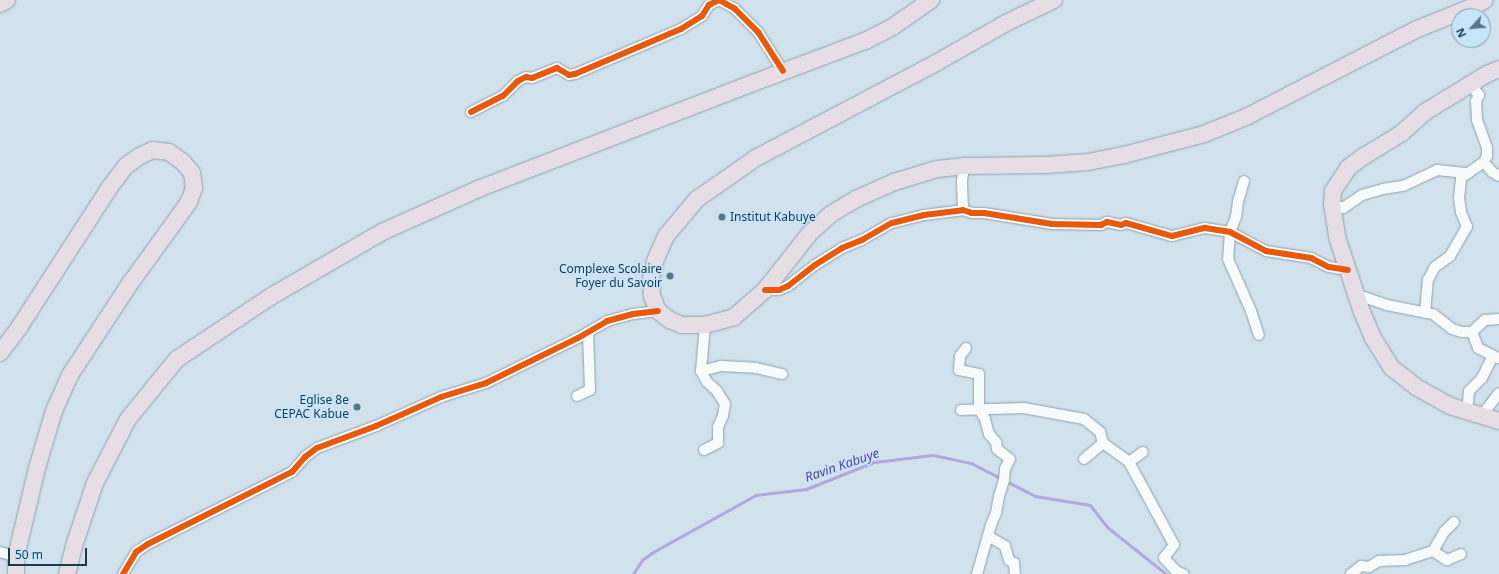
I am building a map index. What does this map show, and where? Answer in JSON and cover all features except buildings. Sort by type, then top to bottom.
[{"type":"highway","points":[[0,4],[7,0]]},
{"type":"highway","points":[[67,574],[74,546],[99,476],[128,419],[177,359],[270,297],[382,232],[478,189],[783,71],[865,42],[891,28],[930,0]]},
{"type":"highway","points":[[1054,0],[1006,23],[936,63],[756,158],[697,199],[666,236],[655,261],[651,278],[652,296],[658,311],[670,320],[682,325],[705,325],[734,317],[765,290],[810,233],[831,214],[856,199],[894,182],[937,169],[964,166],[1045,165],[1088,162],[1124,155],[1204,134],[1246,117],[1415,30],[1477,5],[1485,0]]},
{"type":"highway","points":[[1492,419],[1450,406],[1416,387],[1392,368],[1373,338],[1355,294],[1337,237],[1332,204],[1333,191],[1350,167],[1364,156],[1402,133],[1426,112],[1493,71]]},
{"type":"highway","points":[[0,353],[20,326],[110,187],[126,166],[140,156],[153,150],[169,152],[182,162],[192,173],[194,188],[189,202],[130,282],[70,375],[54,411],[37,468],[16,557],[16,574]]},
{"type":"street","points":[[471,112],[503,96],[518,81],[526,77],[537,77],[557,68],[569,75],[575,74],[681,29],[702,16],[706,2],[719,0],[735,9],[758,32],[783,71]]},
{"type":"street","points":[[1425,313],[1428,280],[1435,267],[1450,256],[1467,227],[1460,212],[1459,198],[1461,178],[1484,162],[1487,156],[1487,148],[1477,120],[1476,101],[1479,95],[1473,88],[1493,71]]},
{"type":"street","points":[[1484,162],[1492,172],[1499,176]]},
{"type":"street","points":[[963,210],[962,181],[964,166]]},
{"type":"street","points":[[1332,204],[1343,208],[1362,195],[1383,189],[1403,186],[1437,170],[1468,173]]},
{"type":"street","points":[[1244,181],[1238,202],[1236,217],[1230,232],[1228,259],[1251,311],[1259,335]]},
{"type":"street","points":[[765,290],[779,290],[788,286],[815,265],[842,248],[862,240],[892,223],[924,215],[963,210],[972,213],[984,213],[1052,224],[1101,225],[1107,222],[1121,225],[1126,223],[1172,236],[1205,228],[1230,232],[1266,251],[1311,258],[1329,267],[1348,270]]},
{"type":"street","points":[[1355,294],[1387,305],[1433,314],[1452,329],[1462,332],[1472,332],[1485,320],[1499,319]]},
{"type":"street","points":[[123,574],[136,552],[148,544],[292,472],[305,457],[317,448],[376,426],[441,396],[486,383],[607,321],[633,314],[658,311]]},
{"type":"street","points":[[704,450],[718,443],[718,427],[723,416],[725,404],[717,390],[707,382],[701,371],[705,325]]},
{"type":"street","points":[[577,396],[590,390],[588,332]]},
{"type":"street","points":[[1467,411],[1469,391],[1482,378],[1496,356],[1478,348],[1472,332]]},
{"type":"street","points":[[966,348],[960,356],[959,370],[979,374],[979,409],[985,419],[989,434],[996,442],[997,449],[1010,459],[1005,469],[1004,480],[996,513],[977,574]]},
{"type":"street","points":[[701,371],[721,366],[756,368],[782,374]]},
{"type":"street","points":[[1492,419],[1486,410],[1499,393]]},
{"type":"street","points":[[961,410],[1024,408],[1084,419],[1100,432],[1103,443],[1130,462],[1174,545],[1164,558],[1176,571],[1183,574]]},
{"type":"street","points":[[1084,459],[1103,443]]},
{"type":"street","points":[[1130,462],[1143,452]]},
{"type":"street","points":[[1351,574],[1361,566],[1368,567],[1379,561],[1405,560],[1433,551],[1444,532],[1454,522]]},
{"type":"street","points":[[988,536],[1005,546],[1009,560],[1014,563],[1015,574]]},
{"type":"street","points":[[1433,551],[1447,560],[1461,554]]},
{"type":"street","points":[[0,552],[16,557]]},
{"type":"waterway","name":"Ravin Kabuye","points":[[633,574],[642,560],[653,552],[756,495],[806,489],[874,462],[933,455],[971,463],[1035,496],[1090,505],[1107,527],[1166,574]]},
{"type":"cycle path","points":[[471,112],[503,96],[518,81],[526,77],[532,78],[557,68],[569,75],[575,74],[681,29],[702,16],[709,5],[719,0],[735,9],[758,32],[783,71]]},
{"type":"cycle path","points":[[765,290],[779,290],[788,286],[815,265],[842,248],[862,240],[892,223],[924,215],[963,210],[972,213],[984,213],[1052,224],[1101,225],[1107,222],[1121,225],[1126,223],[1172,236],[1205,228],[1230,232],[1266,251],[1311,258],[1329,267],[1348,270]]},
{"type":"cycle path","points":[[123,574],[136,552],[148,544],[292,472],[305,457],[317,448],[376,426],[441,397],[486,383],[578,338],[607,321],[633,314],[658,311]]},
{"type":"place","name":"Institut Kabuye","points":[[722,217]]},
{"type":"place","name":"Complexe Scolaire Foyer du Savoir","points":[[670,276]]},
{"type":"place","name":"Eglise 8e CEPAC Kabue","points":[[357,407]]}]
